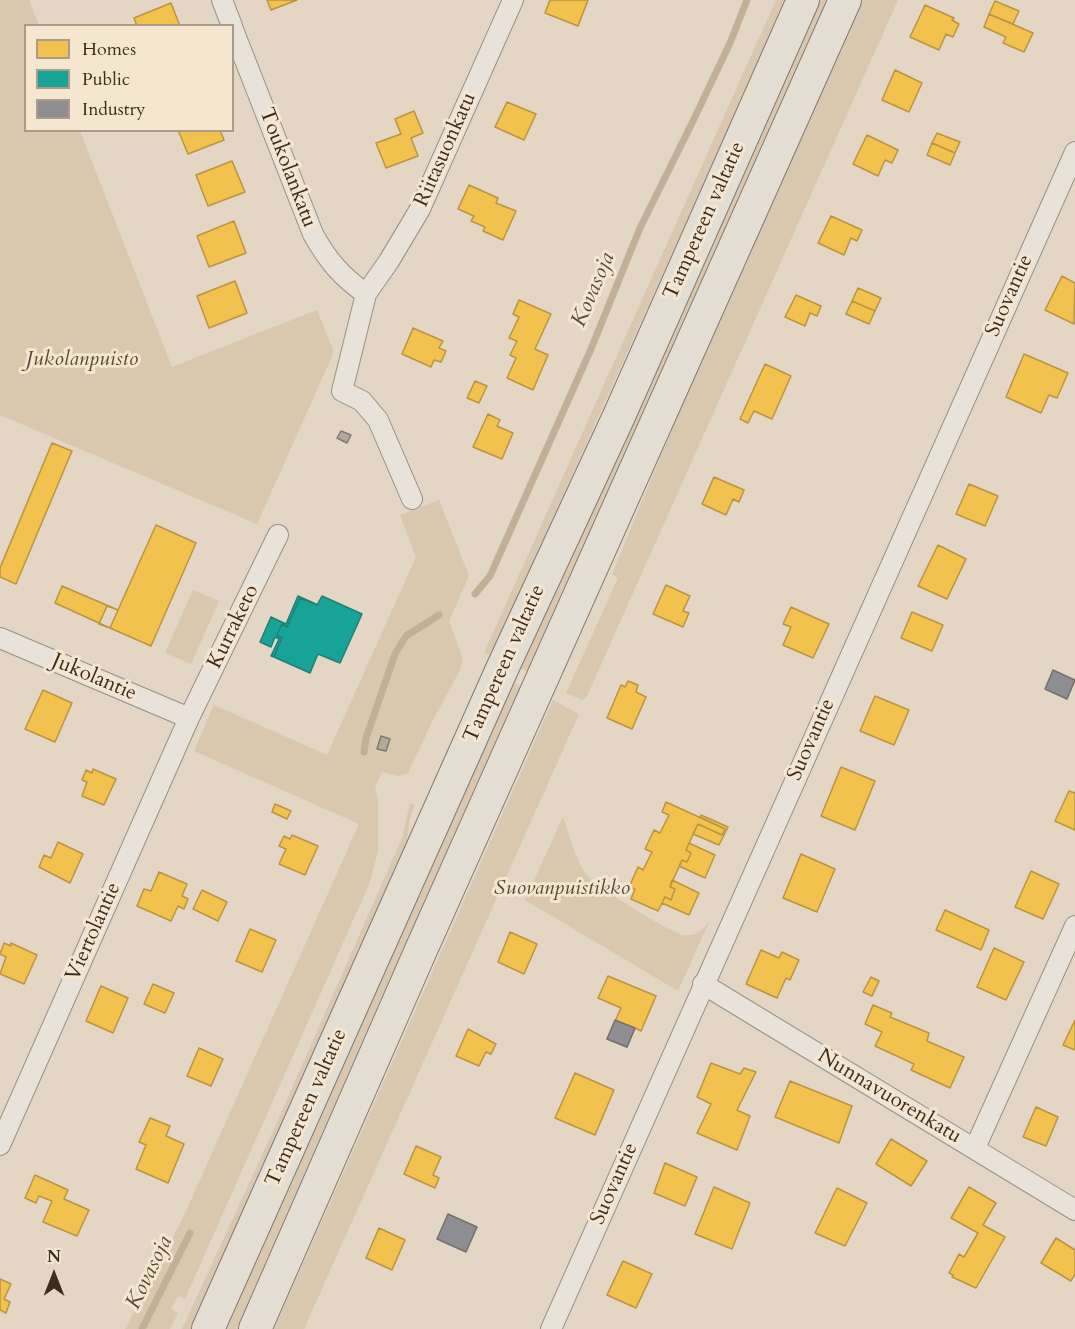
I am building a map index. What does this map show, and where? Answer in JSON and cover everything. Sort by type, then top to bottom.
[{"type":"highway","name":"Tampereen valtatie","points":[[208,1329],[502,669],[619,416],[803,0]]},
{"type":"highway","name":"Tampereen valtatie","points":[[255,1329],[426,939],[845,0]]},
{"type":"street","name":"Toukolankatu","points":[[222,0],[231,24]]},
{"type":"street","name":"Riitasuonkatu","points":[[366,294],[420,209],[513,0]]},
{"type":"street","name":"Toukolankatu","points":[[234,31],[313,234],[328,260],[346,280],[366,294]]},
{"type":"street","name":"Suovantie","points":[[550,1329],[1075,152]]},
{"type":"street","points":[[366,294],[342,391],[362,401],[378,420],[412,499]]},
{"type":"street","name":"Kurraketo","points":[[189,718],[278,535]]},
{"type":"street","name":"Jukolantie","points":[[0,638],[189,718]]},
{"type":"street","name":"Viertolantie","points":[[0,1145],[189,718]]},
{"type":"street","points":[[975,1148],[1075,926]]},
{"type":"street","name":"Nunnavuorenkatu","points":[[704,984],[1075,1210]]},
{"type":"green space","name":"Jukolanpuisto","points":[[0,0],[29,0],[39,24],[24,24],[24,132],[80,132],[172,367],[317,310],[334,352],[257,524],[0,415]]},
{"type":"green space","points":[[776,0],[786,0],[491,655],[484,653]]},
{"type":"green space","points":[[815,0],[828,0],[529,672],[519,667]]},
{"type":"green space","points":[[860,0],[898,0],[587,696],[582,700],[566,693],[618,578],[612,574],[726,298]]},
{"type":"green space","points":[[439,500],[469,576],[449,621],[463,659],[460,670],[408,773],[398,776],[382,772],[375,786],[378,800],[378,851],[370,882],[185,1299],[178,1296],[171,1309],[178,1313],[170,1329],[125,1329],[182,1220],[359,824],[194,751],[214,705],[327,755],[416,557],[400,515]]},
{"type":"green space","points":[[193,590],[219,601],[191,664],[165,653]]},
{"type":"green space","points":[[512,682],[523,688],[383,998],[238,1329],[224,1329]]},
{"type":"green space","points":[[553,700],[579,714],[304,1329],[274,1329]]},
{"type":"green space","points":[[410,803],[415,805],[410,818],[405,854],[192,1329],[182,1329],[274,1129],[402,838]]},
{"type":"green space","name":"Suovanpuistikko","points":[[563,817],[583,871],[605,890],[683,935],[699,932],[710,920],[678,991],[525,900]]},
{"type":"building: Homes","points":[[267,0],[297,0],[271,10]]},
{"type":"building: Homes","points":[[550,0],[588,0],[578,26],[545,13]]},
{"type":"building: Homes","points":[[995,1],[1019,11],[1013,24],[989,14]]},
{"type":"building: Homes","points":[[171,3],[179,24],[136,24],[134,18]]},
{"type":"building: Homes","points":[[925,5],[954,18],[952,20],[959,24],[953,37],[946,34],[939,50],[910,37]]},
{"type":"building: Homes","points":[[989,14],[1033,33],[1024,52],[1003,43],[1006,37],[984,27]]},
{"type":"building: Homes","points":[[895,70],[922,83],[909,112],[882,100]]},
{"type":"building: Homes","points":[[507,102],[536,114],[524,140],[495,127]]},
{"type":"building: Homes","points":[[414,111],[423,133],[411,138],[418,156],[386,168],[376,143],[401,134],[395,119]]},
{"type":"building: Homes","points":[[179,132],[221,132],[224,140],[188,154]]},
{"type":"building: Homes","points":[[937,133],[960,142],[955,153],[932,143]]},
{"type":"building: Homes","points":[[867,135],[898,150],[892,163],[885,160],[878,176],[853,164]]},
{"type":"building: Homes","points":[[932,143],[955,153],[950,165],[927,155]]},
{"type":"building: Homes","points":[[232,161],[245,192],[208,206],[196,175]]},
{"type":"building: Homes","points":[[469,185],[498,198],[496,203],[516,211],[503,240],[483,231],[485,227],[471,221],[474,216],[458,209]]},
{"type":"building: Homes","points":[[831,216],[862,230],[857,241],[851,238],[844,255],[818,243]]},
{"type":"building: Homes","points":[[234,221],[246,253],[209,267],[197,236]]},
{"type":"building: Homes","points":[[1062,276],[1075,283],[1074,324],[1045,310]]},
{"type":"building: Homes","points":[[235,281],[247,313],[209,328],[197,296]]},
{"type":"building: Homes","points":[[858,288],[881,298],[875,311],[852,301]]},
{"type":"building: Homes","points":[[796,295],[821,306],[817,316],[810,313],[805,326],[785,317]]},
{"type":"building: Homes","points":[[519,300],[551,314],[535,349],[548,355],[533,390],[507,378],[516,358],[510,355],[517,341],[509,338],[519,317],[513,314]]},
{"type":"building: Homes","points":[[852,301],[875,311],[869,324],[846,314]]},
{"type":"building: Homes","points":[[413,328],[443,341],[439,348],[446,351],[441,362],[434,360],[431,367],[402,354]]},
{"type":"building: Homes","points":[[1024,354],[1068,373],[1057,398],[1049,395],[1041,413],[1006,397]]},
{"type":"building: Homes","points":[[765,364],[791,376],[772,419],[754,411],[748,423],[740,419]]},
{"type":"building: Homes","points":[[475,381],[487,386],[479,403],[467,398]]},
{"type":"building: Homes","points":[[488,414],[500,420],[497,426],[513,433],[502,459],[473,447]]},
{"type":"building: Homes","points":[[52,443],[72,451],[16,584],[0,577],[0,568]]},
{"type":"building: Homes","points":[[714,477],[744,490],[739,502],[733,499],[726,515],[702,504]]},
{"type":"building: Homes","points":[[969,484],[998,496],[985,526],[956,514]]},
{"type":"building: Homes","points":[[156,525],[196,543],[151,646],[110,628]]},
{"type":"building: Homes","points":[[938,545],[966,559],[947,599],[918,586]]},
{"type":"building: Homes","points":[[666,585],[690,596],[683,611],[689,613],[683,627],[653,614]]},
{"type":"building: Homes","points":[[62,586],[118,610],[110,628],[55,603]]},
{"type":"building: Homes","points":[[107,606],[118,610],[110,628],[99,624]]},
{"type":"building: Homes","points":[[791,607],[829,624],[813,658],[783,645],[791,627],[783,624]]},
{"type":"building: Homes","points":[[912,612],[943,625],[932,651],[901,638]]},
{"type":"building: Homes","points":[[628,681],[638,685],[636,692],[646,697],[632,729],[607,718],[621,685],[625,687]]},
{"type":"building: Homes","points":[[43,690],[72,703],[55,742],[25,729]]},
{"type":"building: Homes","points":[[875,696],[909,710],[894,745],[860,731]]},
{"type":"building: Homes","points":[[841,767],[875,781],[855,830],[821,816]]},
{"type":"building: Homes","points":[[93,769],[116,779],[104,805],[82,796],[87,782],[82,780],[86,770],[92,773]]},
{"type":"building: Homes","points":[[1069,791],[1075,793],[1075,830],[1055,821]]},
{"type":"building: Homes","points":[[666,802],[725,829],[722,835],[698,824],[686,850],[691,853],[687,862],[682,860],[670,887],[675,889],[671,900],[665,897],[658,911],[631,899],[635,889],[629,887],[638,867],[643,870],[652,852],[645,849],[654,830],[660,833],[669,815],[662,812]]},
{"type":"building: Homes","points":[[275,804],[291,811],[287,819],[272,812]]},
{"type":"building: Homes","points":[[701,815],[728,827],[719,845],[693,834],[698,824],[722,835],[725,829],[700,817]]},
{"type":"building: Homes","points":[[292,835],[318,846],[305,875],[279,864],[286,849],[279,846],[284,836],[290,839]]},
{"type":"building: Homes","points":[[58,842],[83,854],[70,883],[39,867],[44,855],[51,858]]},
{"type":"building: Homes","points":[[689,843],[715,855],[705,878],[679,866],[682,860],[687,862],[691,853],[686,850]]},
{"type":"building: Homes","points":[[801,854],[835,869],[817,912],[783,898]]},
{"type":"building: Homes","points":[[1031,871],[1059,884],[1043,919],[1015,907]]},
{"type":"building: Homes","points":[[159,872],[187,884],[182,896],[188,899],[184,909],[178,906],[171,921],[137,906],[144,889],[151,891]]},
{"type":"building: Homes","points":[[672,880],[699,893],[689,915],[662,903],[665,897],[671,900],[675,889],[670,887]]},
{"type":"building: Homes","points":[[202,890],[227,902],[218,921],[193,909]]},
{"type":"building: Homes","points":[[945,910],[989,930],[981,950],[936,930]]},
{"type":"building: Homes","points":[[250,929],[276,940],[262,972],[236,961]]},
{"type":"building: Homes","points":[[510,932],[537,944],[524,974],[498,962]]},
{"type":"building: Homes","points":[[4,943],[11,946],[11,943],[37,955],[24,984],[0,974],[6,957],[0,954]]},
{"type":"building: Homes","points":[[994,948],[1024,962],[1006,1000],[977,987]]},
{"type":"building: Homes","points":[[761,950],[779,958],[782,952],[799,960],[790,980],[786,978],[777,998],[746,984]]},
{"type":"building: Homes","points":[[608,976],[656,996],[641,1031],[635,1028],[627,1047],[607,1039],[621,1008],[598,998]]},
{"type":"building: Homes","points":[[871,977],[879,981],[872,996],[863,992]]},
{"type":"building: Homes","points":[[153,984],[174,993],[165,1013],[144,1004]]},
{"type":"building: Homes","points":[[101,986],[128,998],[113,1033],[86,1021]]},
{"type":"building: Homes","points":[[873,1005],[892,1013],[890,1017],[929,1033],[927,1041],[964,1057],[950,1088],[911,1070],[914,1064],[875,1046],[882,1032],[865,1024]]},
{"type":"building: Homes","points":[[1075,1020],[1075,1050],[1063,1045]]},
{"type":"building: Homes","points":[[468,1029],[496,1044],[491,1054],[486,1052],[479,1066],[456,1056]]},
{"type":"building: Homes","points":[[199,1048],[223,1059],[211,1086],[187,1076]]},
{"type":"building: Homes","points":[[711,1063],[740,1074],[744,1068],[756,1072],[737,1110],[750,1116],[737,1150],[697,1133],[711,1104],[697,1097]]},
{"type":"building: Homes","points":[[575,1073],[614,1090],[595,1135],[555,1118]]},
{"type":"building: Homes","points":[[790,1081],[852,1106],[839,1143],[775,1117]]},
{"type":"building: Homes","points":[[1036,1107],[1058,1117],[1046,1146],[1023,1137]]},
{"type":"building: Homes","points":[[150,1118],[170,1126],[166,1136],[184,1144],[168,1183],[136,1169],[146,1145],[139,1142]]},
{"type":"building: Homes","points":[[891,1139],[927,1161],[911,1186],[876,1164]]},
{"type":"building: Homes","points":[[416,1146],[441,1157],[433,1175],[439,1178],[435,1188],[404,1174]]},
{"type":"building: Homes","points":[[665,1163],[697,1177],[685,1206],[654,1193]]},
{"type":"building: Homes","points":[[35,1175],[68,1190],[64,1199],[89,1210],[77,1236],[43,1222],[52,1201],[39,1196],[36,1203],[25,1198]]},
{"type":"building: Homes","points":[[714,1187],[750,1203],[732,1249],[695,1234]]},
{"type":"building: Homes","points":[[969,1187],[996,1203],[983,1225],[1005,1237],[976,1288],[952,1277],[953,1275],[949,1273],[959,1254],[964,1257],[978,1233],[951,1218]]},
{"type":"building: Homes","points":[[837,1188],[867,1203],[845,1246],[815,1233]]},
{"type":"building: Homes","points":[[379,1228],[405,1240],[392,1270],[366,1258]]},
{"type":"building: Homes","points":[[1056,1238],[1075,1250],[1075,1274],[1071,1281],[1041,1263]]},
{"type":"building: Homes","points":[[623,1261],[652,1274],[636,1308],[607,1295]]},
{"type":"building: Homes","points":[[0,1279],[11,1284],[4,1299],[10,1302],[6,1313],[0,1310]]},
{"type":"building: Public","points":[[298,596],[318,605],[300,598],[287,627],[282,624],[277,635],[282,638],[274,657],[271,656],[279,639],[275,637],[271,647],[260,642],[271,617],[286,624]]},
{"type":"building: Public","points":[[322,596],[362,614],[340,663],[318,654],[310,673],[274,657],[282,638],[277,635],[282,624],[287,627],[300,598],[317,605]]},
{"type":"building: Industry","points":[[1053,670],[1075,680],[1067,699],[1045,689]]},
{"type":"building: Industry","points":[[615,1020],[635,1028],[627,1047],[607,1039]]},
{"type":"building: Industry","points":[[448,1214],[477,1227],[466,1252],[437,1239]]},
{"type":"building: Other","points":[[341,431],[351,435],[347,443],[337,438]]},
{"type":"building: Other","points":[[381,736],[390,739],[386,751],[377,749]]},
{"type":"waterway","name":"Kovasoja","points":[[475,594],[490,576],[591,349],[640,228],[730,43],[747,0]]},
{"type":"waterway","points":[[364,752],[366,738],[395,654],[406,636],[439,615]]},
{"type":"waterway","name":"Kovasoja","points":[[142,1329],[190,1233]]}]
